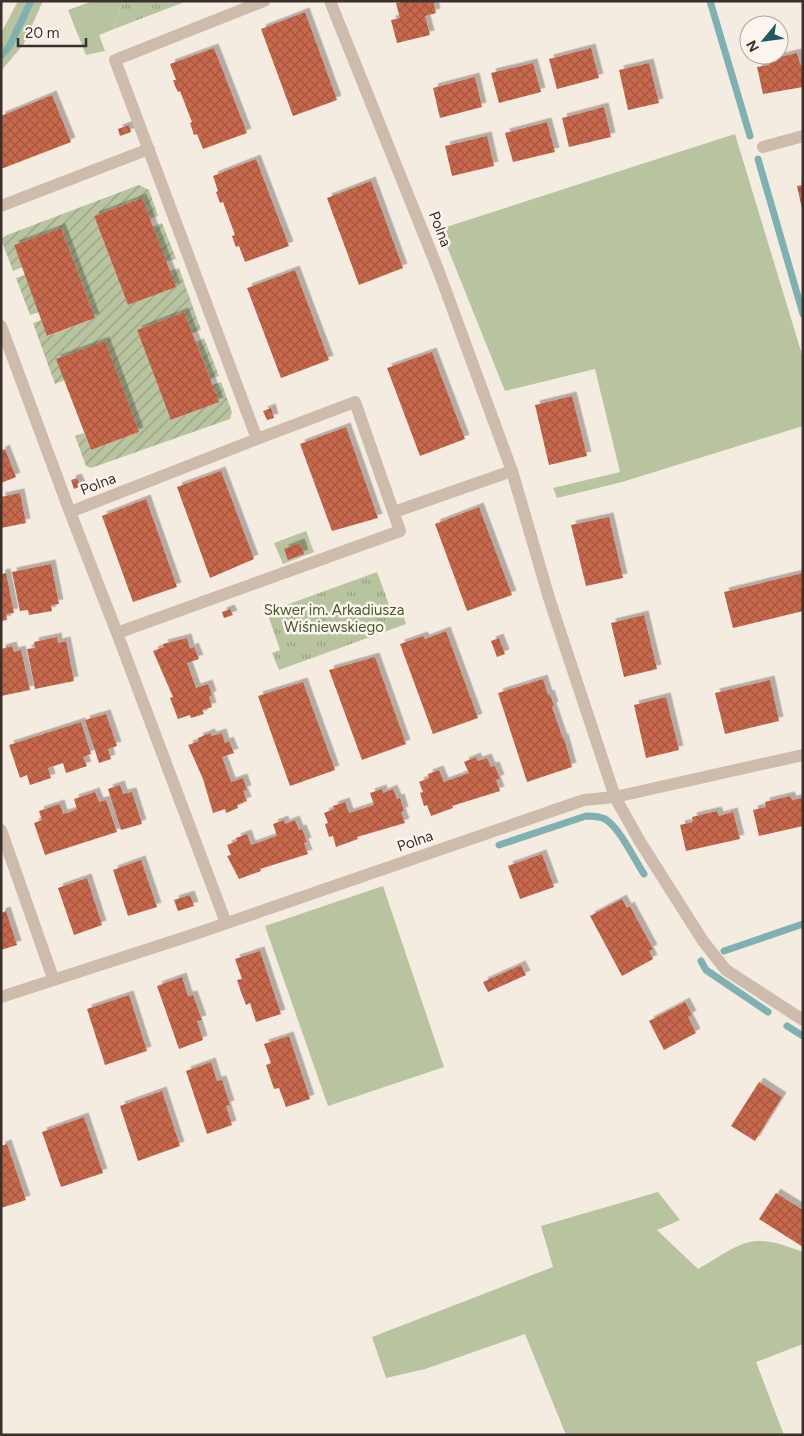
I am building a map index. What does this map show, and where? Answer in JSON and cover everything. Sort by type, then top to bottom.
[{"type":"street","points":[[257,439],[115,60],[264,1]]},
{"type":"street","name":"Polna","points":[[331,1],[443,281],[512,471],[549,598],[615,797],[639,840],[702,941],[726,970],[803,1020]]},
{"type":"street","points":[[763,147],[803,136]]},
{"type":"street","points":[[1,206],[148,149]]},
{"type":"street","points":[[1,326],[70,512]]},
{"type":"street","name":"Polna","points":[[117,633],[400,531],[355,402],[70,512],[226,923]]},
{"type":"street","points":[[394,512],[512,471]]},
{"type":"street","name":"Polna","points":[[1,997],[53,978],[226,923],[584,800],[615,797],[803,755]]},
{"type":"street","points":[[1,830],[53,978]]},
{"type":"green space","points":[[18,1],[43,1],[23,45],[1,71],[1,33]]},
{"type":"green space","points":[[93,1],[122,1],[114,29],[99,35],[105,51],[86,55],[68,10]]},
{"type":"green space","points":[[122,1],[187,1],[114,29]]},
{"type":"green space","points":[[735,134],[803,358],[803,426],[622,482],[557,498],[553,488],[620,472],[595,369],[505,391],[440,229]]},
{"type":"green space","points":[[139,185],[149,190],[158,216],[150,219],[141,198],[94,216],[128,305],[175,287],[169,271],[179,268],[201,330],[192,333],[184,312],[137,330],[172,420],[218,402],[212,385],[221,382],[232,412],[230,419],[91,468],[86,466],[75,436],[84,433],[91,450],[139,432],[65,380],[55,384],[33,323],[41,320],[48,336],[95,318],[61,228],[14,245],[22,267],[13,271],[1,239],[7,235]]},
{"type":"green space","points":[[162,223],[176,259],[166,262],[152,227]]},
{"type":"green space","points":[[25,275],[39,312],[30,315],[16,278]]},
{"type":"green space","points":[[204,338],[219,376],[210,379],[196,342]]},
{"type":"green space","points":[[306,531],[314,552],[283,564],[274,543]]},
{"type":"green space","name":"Skwer im. Arkadiusza Wiśniewskiego","points":[[377,572],[391,610],[401,607],[406,624],[279,670],[272,653],[280,650],[267,612]]},
{"type":"green space","points":[[383,886],[444,1067],[328,1106],[265,926]]},
{"type":"green space","points":[[658,1192],[680,1220],[657,1230],[698,1269],[734,1248],[750,1242],[780,1244],[803,1252],[803,1344],[756,1362],[784,1435],[566,1435],[525,1334],[425,1369],[386,1378],[372,1337],[553,1267],[541,1226]]},
{"type":"building","points":[[405,1],[433,1],[436,13],[425,16],[430,35],[397,43],[391,20],[400,18],[396,3]]},
{"type":"building","points":[[305,12],[337,100],[293,116],[261,29]]},
{"type":"building","points":[[214,48],[247,133],[203,149],[197,134],[194,135],[190,123],[192,122],[180,91],[178,92],[175,86],[173,80],[176,80],[170,64]]},
{"type":"building","points":[[591,48],[599,78],[557,89],[549,59]]},
{"type":"building","points":[[797,53],[800,64],[803,66],[803,87],[763,94],[757,67],[789,65],[789,55]]},
{"type":"building","points":[[533,63],[541,92],[499,103],[491,73]]},
{"type":"building","points":[[649,63],[659,103],[628,110],[619,70]]},
{"type":"building","points":[[475,77],[482,107],[440,118],[433,88]]},
{"type":"building","points":[[52,95],[71,142],[1,169],[1,116]]},
{"type":"building","points":[[604,107],[611,137],[569,147],[562,118]]},
{"type":"building","points":[[547,122],[555,152],[513,162],[505,133]]},
{"type":"building","points":[[129,125],[131,132],[120,136],[118,129]]},
{"type":"building","points":[[487,136],[494,166],[452,176],[445,146]]},
{"type":"building","points":[[256,159],[289,246],[245,262],[239,246],[236,247],[234,242],[232,236],[235,235],[223,202],[220,203],[213,176]]},
{"type":"building","points":[[371,181],[403,268],[359,285],[327,198]]},
{"type":"building","points":[[803,185],[803,209],[802,209],[797,186]]},
{"type":"building","points":[[142,198],[176,287],[128,305],[94,216]]},
{"type":"building","points":[[61,228],[95,318],[47,336],[14,245]]},
{"type":"building","points":[[295,270],[329,360],[281,378],[247,288]]},
{"type":"building","points":[[184,312],[219,402],[171,420],[137,330]]},
{"type":"building","points":[[105,341],[139,432],[91,450],[56,359]]},
{"type":"building","points":[[432,352],[465,439],[420,456],[387,368]]},
{"type":"building","points":[[572,396],[587,456],[549,465],[535,405]]},
{"type":"building","points":[[271,408],[274,418],[267,420],[263,411]]},
{"type":"building","points":[[346,427],[378,518],[332,531],[300,444]]},
{"type":"building","points":[[5,449],[16,477],[1,483],[1,451]]},
{"type":"building","points":[[221,471],[254,559],[210,578],[177,487]]},
{"type":"building","points":[[77,478],[81,486],[74,489],[71,480]]},
{"type":"building","points":[[20,493],[26,523],[1,528],[1,497]]},
{"type":"building","points":[[146,499],[177,587],[133,602],[102,516]]},
{"type":"building","points":[[479,507],[512,595],[467,611],[435,524]]},
{"type":"building","points":[[609,517],[623,578],[586,586],[571,525]]},
{"type":"building","points":[[300,543],[304,554],[288,560],[284,549]]},
{"type":"building","points":[[51,564],[59,604],[51,605],[52,611],[29,615],[28,610],[20,611],[12,572]]},
{"type":"building","points":[[6,573],[14,613],[6,614],[7,620],[1,621],[1,574]]},
{"type":"building","points":[[803,573],[803,611],[733,628],[724,592]]},
{"type":"building","points":[[230,609],[233,615],[224,618],[222,612]]},
{"type":"building","points":[[644,615],[657,669],[624,677],[611,623]]},
{"type":"building","points":[[446,631],[478,718],[433,734],[400,644],[423,636],[425,639]]},
{"type":"building","points":[[57,637],[58,643],[66,641],[74,681],[35,689],[27,649],[35,648],[34,642]]},
{"type":"building","points":[[187,638],[190,649],[194,647],[199,659],[187,663],[196,688],[208,684],[212,695],[209,697],[212,707],[202,710],[204,714],[191,718],[190,715],[178,719],[170,698],[173,697],[153,651],[164,647],[163,644]]},
{"type":"building","points":[[499,638],[505,654],[497,657],[491,641]]},
{"type":"building","points":[[12,646],[14,652],[21,650],[30,690],[1,696],[1,649]]},
{"type":"building","points":[[375,657],[406,744],[362,760],[329,670]]},
{"type":"building","points":[[543,679],[554,706],[552,707],[564,738],[572,767],[527,782],[498,693]]},
{"type":"building","points":[[770,680],[779,721],[725,734],[715,693]]},
{"type":"building","points":[[303,682],[335,770],[290,786],[258,696]]},
{"type":"building","points":[[666,697],[679,750],[646,758],[634,705]]},
{"type":"building","points":[[106,714],[117,746],[108,749],[111,759],[99,763],[85,720]]},
{"type":"building","points":[[81,722],[91,754],[83,757],[87,766],[66,773],[63,763],[48,768],[51,778],[30,785],[27,775],[20,778],[9,745]]},
{"type":"building","points":[[210,733],[212,736],[222,733],[225,743],[229,741],[234,753],[222,757],[231,782],[243,778],[247,790],[243,791],[247,801],[237,805],[238,808],[226,813],[225,809],[213,813],[203,779],[188,745],[199,741],[198,738]]},
{"type":"building","points":[[476,757],[478,761],[487,758],[491,767],[495,766],[500,779],[496,780],[500,791],[452,806],[453,808],[431,816],[427,805],[424,806],[420,793],[423,792],[419,782],[429,778],[428,774],[439,770],[444,782],[469,773],[464,762]]},
{"type":"building","points":[[120,785],[123,794],[132,792],[142,824],[121,830],[108,789]]},
{"type":"building","points":[[382,789],[383,793],[393,789],[397,799],[400,798],[404,811],[401,812],[405,823],[357,837],[358,839],[336,847],[333,836],[329,837],[325,824],[328,823],[324,813],[334,809],[333,806],[345,802],[349,813],[374,805],[370,793]]},
{"type":"building","points":[[95,792],[99,802],[106,800],[117,832],[45,855],[34,823],[42,820],[39,811],[60,804],[63,814],[70,812],[77,809],[74,799]]},
{"type":"building","points":[[790,796],[792,800],[803,798],[803,826],[759,836],[753,810],[766,807],[765,802]]},
{"type":"building","points":[[717,811],[719,816],[733,812],[740,839],[686,851],[680,825],[693,822],[692,817]]},
{"type":"building","points":[[284,820],[285,824],[295,820],[299,830],[302,829],[307,842],[304,843],[308,854],[260,869],[261,871],[239,879],[227,856],[231,855],[227,845],[237,841],[236,838],[247,834],[251,845],[277,836],[273,824]]},
{"type":"building","points":[[542,854],[554,887],[520,899],[508,866]]},
{"type":"building","points":[[141,860],[157,907],[128,916],[113,870]]},
{"type":"building","points":[[87,878],[102,925],[74,935],[58,888]]},
{"type":"building","points":[[190,895],[194,906],[178,911],[174,900]]},
{"type":"building","points":[[622,899],[627,908],[630,906],[653,949],[649,951],[653,959],[622,976],[590,916]]},
{"type":"building","points":[[6,911],[17,945],[1,950],[1,913]]},
{"type":"building","points":[[260,951],[281,1014],[256,1022],[250,1003],[246,1005],[237,980],[242,979],[235,959]]},
{"type":"building","points":[[521,965],[526,975],[488,992],[483,982]]},
{"type":"building","points":[[182,977],[188,996],[193,995],[202,1020],[197,1021],[203,1040],[179,1049],[157,986]]},
{"type":"building","points":[[129,995],[147,1051],[105,1065],[87,1009]]},
{"type":"building","points":[[685,1002],[692,1015],[688,1017],[696,1033],[664,1050],[649,1021]]},
{"type":"building","points":[[289,1036],[310,1099],[286,1107],[279,1088],[274,1089],[266,1065],[271,1063],[264,1044]]},
{"type":"building","points":[[211,1062],[217,1081],[222,1080],[230,1105],[226,1106],[232,1125],[207,1134],[186,1071]]},
{"type":"building","points":[[759,1082],[782,1097],[755,1141],[731,1126]]},
{"type":"building","points":[[162,1091],[180,1146],[138,1161],[120,1106]]},
{"type":"building","points":[[84,1117],[103,1173],[61,1187],[42,1132]]},
{"type":"building","points":[[7,1144],[26,1200],[1,1208],[1,1146]]},
{"type":"building","points":[[776,1193],[803,1210],[803,1247],[759,1219]]},
{"type":"waterway","points":[[1,56],[9,47],[31,1]]},
{"type":"waterway","points":[[710,1],[750,136]]},
{"type":"waterway","points":[[758,159],[803,314]]},
{"type":"waterway","points":[[499,845],[586,816],[598,817],[605,819],[616,829],[644,874]]},
{"type":"waterway","points":[[724,951],[803,924]]},
{"type":"waterway","points":[[701,961],[706,970],[768,1012]]},
{"type":"waterway","points":[[787,1026],[803,1036]]}]
